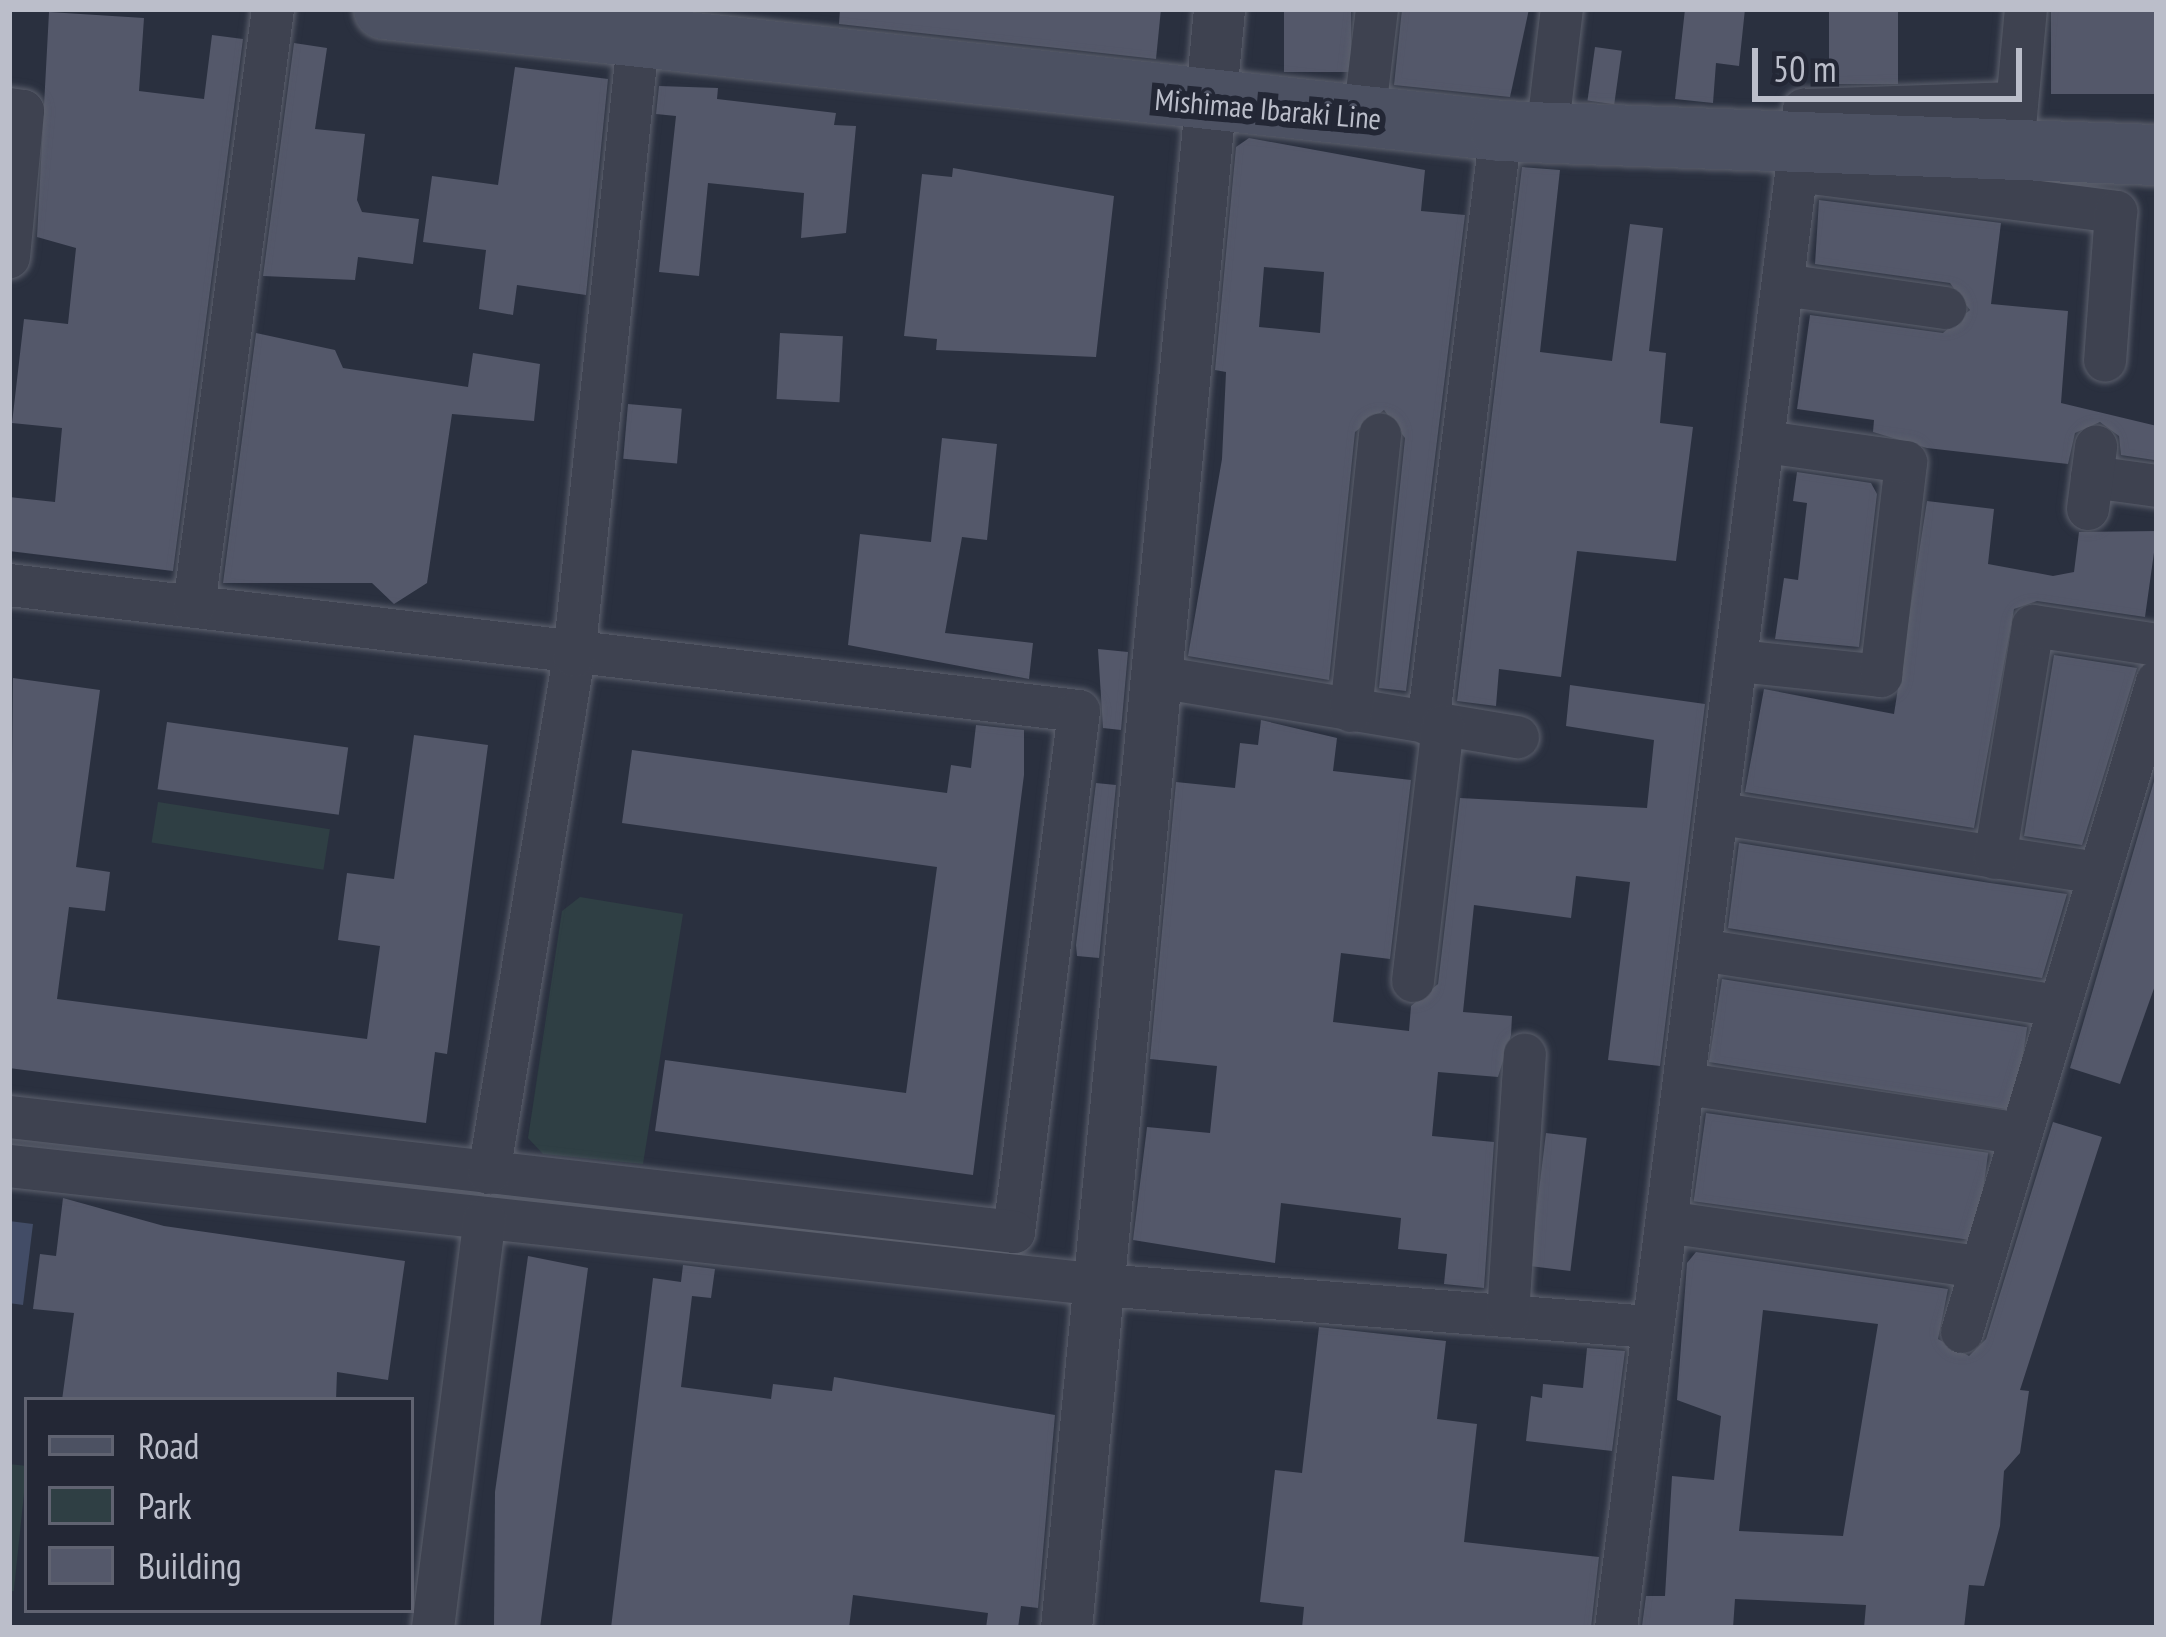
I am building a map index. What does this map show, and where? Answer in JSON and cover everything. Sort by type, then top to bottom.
[{"type":"main road","name":"Mishimae Ibaraki Line","points":[[384,9],[650,32],[1207,104],[1798,156],[2157,155]]},
{"type":"street","points":[[194,606],[273,9]]},
{"type":"street","points":[[1066,1628],[1219,9]]},
{"type":"street","points":[[1364,118],[1377,9]]},
{"type":"street","points":[[1413,981],[1435,725],[1524,133],[1562,9]]},
{"type":"street","points":[[2013,150],[2026,9]]},
{"type":"street","points":[[489,1173],[574,656],[650,32]]},
{"type":"street","points":[[9,109],[23,111],[9,257]]},
{"type":"street","points":[[1616,1628],[1649,1327],[1673,1223],[1701,950],[1804,110],[2013,150],[2116,212],[2105,362]]},
{"type":"street","points":[[1798,156],[2013,150]]},
{"type":"street","points":[[1783,285],[1945,308]]},
{"type":"street","points":[[1351,711],[1380,435]]},
{"type":"street","points":[[1739,661],[1881,676],[1906,462],[1765,442]]},
{"type":"street","points":[[2092,478],[2157,486]]},
{"type":"street","points":[[9,585],[574,656],[1079,711],[1014,1232],[9,1117]]},
{"type":"street","points":[[1996,858],[2033,626],[2157,645]]},
{"type":"street","points":[[1158,677],[1518,737]]},
{"type":"street","points":[[1962,1332],[2052,1006],[2157,682]]},
{"type":"street","points":[[1721,814],[2096,872]]},
{"type":"street","points":[[1701,950],[2052,1006]]},
{"type":"street","points":[[1508,1316],[1525,1054]]},
{"type":"street","points":[[1687,1084],[2014,1133]]},
{"type":"street","points":[[9,1166],[1101,1285],[1649,1327]]},
{"type":"street","points":[[434,1628],[485,1220]]},
{"type":"street","points":[[1673,1223],[1977,1267]]},
{"type":"green space","points":[[158,802],[330,829],[323,870],[152,842]]},
{"type":"green space","points":[[580,897],[683,914],[643,1164],[543,1154],[528,1138],[562,911]]},
{"type":"green space","points":[[9,1464],[24,1466],[14,1591],[9,1591]]},
{"type":"water","points":[[9,1221],[33,1224],[23,1305],[9,1303]]},
{"type":"building","points":[[840,9],[1161,9],[1156,59],[839,24]]},
{"type":"building","points":[[1284,9],[1351,9],[1351,72],[1284,72]]},
{"type":"building","points":[[1402,9],[1529,9],[1510,97],[1394,85]]},
{"type":"building","points":[[1685,9],[1745,9],[1739,66],[1716,63],[1713,103],[1675,99]]},
{"type":"building","points":[[1829,9],[1898,9],[1898,84],[1829,84]]},
{"type":"building","points":[[2051,9],[2157,9],[2157,94],[2051,94]]},
{"type":"building","points":[[49,12],[144,18],[139,91],[204,99],[212,35],[243,39],[173,571],[9,551],[9,497],[55,502],[62,428],[12,423],[24,319],[68,324],[76,248],[37,237]]},
{"type":"building","points":[[294,43],[327,48],[315,129],[365,134],[357,200],[362,212],[419,219],[413,264],[358,257],[355,280],[263,276]]},
{"type":"building","points":[[1595,47],[1622,51],[1614,104],[1587,100]]},
{"type":"building","points":[[515,67],[608,79],[586,295],[517,285],[513,315],[479,309],[486,250],[423,242],[432,176],[498,185]]},
{"type":"building","points":[[659,86],[718,88],[717,99],[836,113],[834,125],[856,126],[846,233],[801,238],[804,193],[708,183],[699,276],[659,272],[676,116],[656,114]]},
{"type":"building","points":[[1249,138],[1425,170],[1421,211],[1465,215],[1406,691],[1379,688],[1405,438],[1384,410],[1355,432],[1329,680],[1188,656],[1222,459],[1226,372],[1215,370],[1236,147]],"holes":[[[1264,267],[1324,272],[1320,333],[1259,327]]]},
{"type":"building","points":[[1522,167],[1560,170],[1540,352],[1612,361],[1630,224],[1663,228],[1649,351],[1666,353],[1660,423],[1693,427],[1676,561],[1577,551],[1561,677],[1499,669],[1496,706],[1457,701]]},
{"type":"building","points":[[953,168],[1114,196],[1096,357],[936,350],[937,339],[904,336],[922,174],[952,177]]},
{"type":"building","points":[[1819,200],[2001,223],[1991,304],[2068,311],[2061,403],[2157,426],[2154,460],[2121,455],[2119,436],[2100,422],[2075,433],[2068,464],[1927,448],[1873,432],[1874,420],[1797,409],[1810,315],[1943,333],[1970,310],[1950,283],[1815,264]]},
{"type":"building","points":[[256,333],[335,350],[343,368],[468,387],[473,353],[540,364],[534,421],[452,414],[427,583],[394,604],[372,583],[223,583]]},
{"type":"building","points":[[780,333],[843,336],[839,402],[777,399]]},
{"type":"building","points":[[628,404],[682,409],[677,463],[623,459]]},
{"type":"building","points":[[942,438],[997,444],[987,540],[962,537],[945,633],[1033,643],[1029,679],[848,645],[860,534],[931,542]]},
{"type":"building","points":[[1797,472],[1871,483],[1877,494],[1859,647],[1775,639],[1784,578],[1798,580],[1807,503],[1793,501]]},
{"type":"building","points":[[1927,501],[1994,509],[1988,564],[2053,576],[2074,572],[2079,532],[2157,531],[2145,617],[2037,601],[2014,609],[1974,828],[1745,792],[1764,689],[1894,714]]},
{"type":"building","points":[[1098,649],[1128,652],[1121,730],[1103,728]]},
{"type":"building","points":[[2054,655],[2137,668],[2082,845],[2024,836]]},
{"type":"building","points":[[13,678],[100,690],[76,867],[110,872],[105,911],[69,907],[57,999],[367,1039],[380,946],[338,940],[347,873],[394,879],[414,735],[488,745],[447,1054],[435,1052],[426,1123],[9,1068]]},
{"type":"building","points":[[1570,685],[1705,704],[1660,1066],[1608,1060],[1630,882],[1576,876],[1571,918],[1474,905],[1463,1012],[1512,1016],[1511,1035],[1498,1077],[1438,1072],[1432,1136],[1494,1142],[1484,1288],[1444,1284],[1447,1254],[1398,1249],[1401,1218],[1281,1203],[1275,1263],[1133,1240],[1147,1127],[1210,1133],[1217,1066],[1150,1059],[1176,782],[1235,788],[1240,743],[1258,745],[1261,720],[1337,738],[1333,771],[1411,780],[1390,959],[1341,953],[1333,1022],[1409,1031],[1411,1006],[1438,984],[1460,798],[1647,808],[1654,740],[1566,726]]},
{"type":"building","points":[[167,722],[348,747],[339,815],[158,789]]},
{"type":"building","points":[[976,725],[1024,730],[1024,775],[973,1175],[655,1131],[665,1060],[906,1093],[937,867],[622,823],[632,750],[947,793],[951,765],[971,768]]},
{"type":"building","points":[[2157,771],[2157,980],[2120,1084],[2070,1068]]},
{"type":"building","points":[[1096,783],[1116,785],[1099,958],[1077,956],[1076,945]]},
{"type":"building","points":[[1739,843],[2067,894],[2042,978],[1728,928]]},
{"type":"building","points":[[1722,979],[2027,1027],[2014,1110],[1709,1062]]},
{"type":"building","points":[[1706,1113],[1988,1153],[1976,1241],[1694,1201]]},
{"type":"building","points":[[2053,1122],[2102,1137],[2020,1390],[2029,1391],[2020,1453],[2004,1471],[2000,1526],[1984,1586],[1969,1585],[1964,1628],[1864,1628],[1866,1605],[1735,1599],[1733,1628],[1642,1626],[1646,1596],[1665,1596],[1672,1476],[1714,1480],[1721,1416],[1677,1400],[1687,1263],[1696,1252],[1948,1289],[1938,1339],[1969,1356],[1986,1339]],"holes":[[[1763,1310],[1878,1324],[1843,1536],[1739,1531]]]},
{"type":"building","points":[[1546,1133],[1587,1138],[1570,1271],[1530,1266]]},
{"type":"building","points":[[63,1198],[164,1226],[405,1261],[388,1380],[337,1372],[336,1397],[62,1397],[74,1313],[33,1309],[40,1254],[56,1256]]},
{"type":"building","points":[[528,1256],[588,1268],[540,1628],[494,1628],[495,1492]]},
{"type":"building","points":[[683,1265],[715,1269],[711,1298],[692,1296],[681,1387],[771,1399],[773,1384],[832,1391],[834,1377],[1055,1415],[1038,1608],[1021,1606],[1018,1628],[986,1628],[988,1613],[853,1595],[849,1628],[611,1628],[653,1278],[681,1282]]},
{"type":"building","points":[[1319,1327],[1446,1341],[1437,1419],[1477,1424],[1464,1542],[1599,1557],[1591,1628],[1302,1628],[1304,1607],[1260,1602],[1275,1470],[1302,1473]]},
{"type":"building","points":[[1587,1348],[1625,1351],[1612,1451],[1526,1441],[1531,1396],[1542,1398],[1543,1384],[1583,1388]]}]
